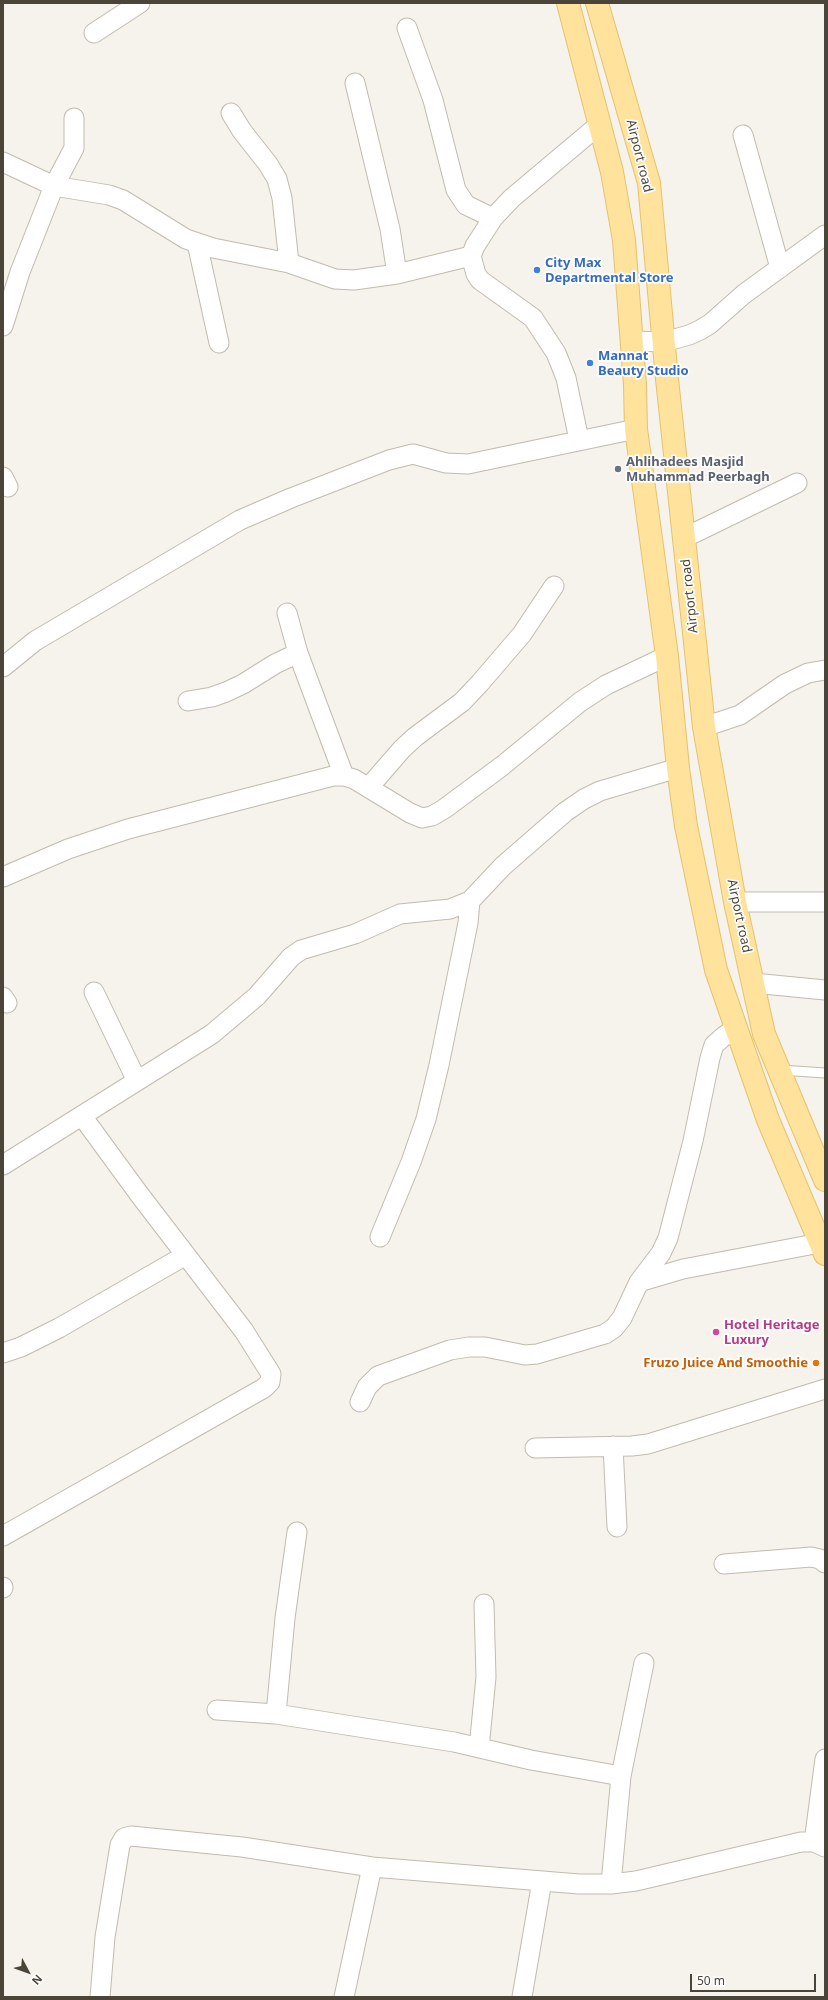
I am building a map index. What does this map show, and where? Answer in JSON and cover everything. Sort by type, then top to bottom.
[{"type":"main road","points":[[568,3],[612,172],[624,240],[635,385],[636,430],[667,656],[678,768],[686,826],[716,970],[768,1120],[823,1249]]},
{"type":"main road","name":"Airport road","points":[[597,3],[649,183],[704,727],[735,902],[764,1034],[825,1180]]},
{"type":"street","points":[[94,33],[140,3]]},
{"type":"street","points":[[407,28],[433,100],[456,190],[466,204],[493,218]]},
{"type":"street","points":[[355,83],[390,229],[397,274]]},
{"type":"street","points":[[231,113],[242,132],[268,164],[277,179],[282,198],[289,263]]},
{"type":"street","points":[[3,326],[20,272],[54,186],[74,148],[74,118]]},
{"type":"street","points":[[580,440],[566,378],[556,353],[533,318],[480,280],[476,274],[471,256],[475,246],[493,218],[512,198],[600,124]]},
{"type":"street","points":[[743,135],[780,268]]},
{"type":"street","points":[[3,162],[54,186],[117,198],[186,239],[197,243],[246,255],[289,263],[335,279],[354,280],[397,274],[471,256]]},
{"type":"street","points":[[632,341],[664,342],[689,336],[710,324],[744,294],[825,235]]},
{"type":"street","points":[[197,243],[219,343]]},
{"type":"street","points":[[3,667],[35,641],[240,520],[291,498],[404,455],[423,455],[446,463],[468,464],[580,440],[636,430]]},
{"type":"street","points":[[684,538],[797,484]]},
{"type":"street","points":[[369,787],[402,749],[462,702],[480,683],[522,634],[554,586]]},
{"type":"street","points":[[287,613],[298,653],[344,776]]},
{"type":"street","points":[[188,701],[212,697],[226,692],[243,684],[275,664],[298,653]]},
{"type":"street","points":[[3,877],[68,849],[128,829],[333,776],[344,776],[369,787],[410,814],[422,818],[432,816],[444,809],[502,766],[580,702],[606,685],[667,656]]},
{"type":"street","points":[[704,727],[740,715],[785,684],[808,673],[825,670]]},
{"type":"street","points":[[3,1165],[212,1034],[257,996],[291,957],[301,950],[355,934],[400,914],[450,909],[470,901],[503,866],[565,812],[584,799],[600,791],[678,768]]},
{"type":"street","points":[[380,1237],[411,1162],[426,1119],[439,1065],[468,923],[470,901]]},
{"type":"street","points":[[735,902],[825,902]]},
{"type":"street","points":[[753,983],[825,990]]},
{"type":"street","points":[[94,992],[136,1081]]},
{"type":"street","points":[[360,1402],[367,1387],[378,1376],[450,1350],[469,1347],[486,1347],[525,1355],[537,1354],[605,1334],[614,1328],[622,1318],[639,1282],[661,1252],[668,1238],[693,1142],[714,1045],[736,1028]]},
{"type":"street","points":[[3,1536],[264,1388],[270,1382],[272,1374],[244,1331],[134,1188],[82,1116]]},
{"type":"street","points":[[639,1282],[683,1269],[823,1249]]},
{"type":"street","points":[[3,1353],[21,1347],[59,1328],[186,1254]]},
{"type":"street","points":[[535,1448],[648,1444],[825,1389]]},
{"type":"street","points":[[613,1446],[617,1527]]},
{"type":"street","points":[[276,1714],[284,1618],[297,1532]]},
{"type":"street","points":[[724,1564],[811,1557],[820,1559],[825,1563]]},
{"type":"street","points":[[479,1748],[486,1677],[484,1604]]},
{"type":"street","points":[[611,1884],[620,1776],[644,1664]]},
{"type":"street","points":[[217,1710],[276,1714],[454,1742],[531,1760],[620,1776]]},
{"type":"street","points":[[100,1997],[105,1937],[120,1845],[124,1838],[131,1836],[242,1846],[372,1867],[579,1884],[611,1884],[702,1866],[801,1842],[820,1845],[825,1759]]},
{"type":"street","points":[[344,1997],[372,1867]]},
{"type":"street","points":[[522,1997],[542,1881]]},
{"type":"lane","points":[[778,1069],[825,1073]]},
{"type":"place","name":"City Max Departmental Store","points":[[537,270]]},
{"type":"place","name":"Mannat Beauty Studio","points":[[590,363]]},
{"type":"place","name":"Ahlihadees Masjid Muhammad Peerbagh","points":[[618,469]]},
{"type":"place","name":"Hotel Heritage Luxury","points":[[716,1332]]},
{"type":"place","name":"Fruzo Juice And Smoothie","points":[[816,1363]]}]
